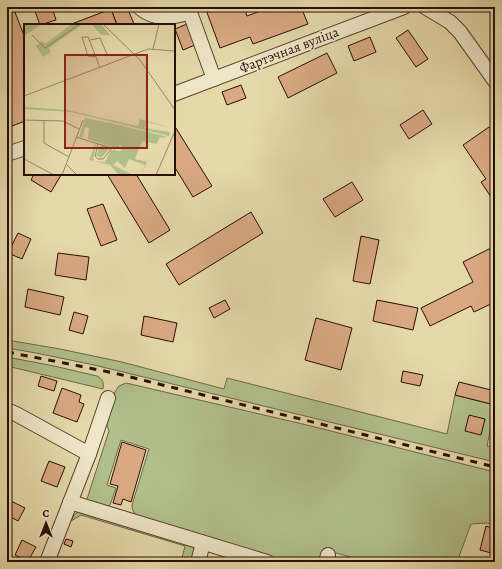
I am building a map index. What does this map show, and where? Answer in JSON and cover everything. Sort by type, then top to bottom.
[{"type":"street","points":[[139,7],[143,11],[155,16],[170,17],[184,14],[189,9],[214,79]]},
{"type":"street","name":"Фартэчная вуліца","points":[[175,94],[404,7]]},
{"type":"street","points":[[426,7],[450,22],[460,32],[495,81]]},
{"type":"street","points":[[7,154],[24,148]]},
{"type":"street","points":[[48,562],[108,398]]},
{"type":"street","points":[[7,410],[88,454]]},
{"type":"street","points":[[70,502],[267,562]]},
{"type":"street","points":[[198,562],[203,543]]},
{"type":"green space","points":[[7,340],[122,362],[224,389],[227,378],[447,434],[455,395],[495,405],[495,412],[487,446],[495,448],[495,462],[94,365],[7,348]]},
{"type":"green space","points":[[7,357],[97,376],[103,381],[103,389],[7,366]]},
{"type":"green space","points":[[126,383],[307,425],[495,472],[495,525],[487,523],[471,524],[457,562],[349,562],[351,557],[325,550],[321,562],[284,562],[142,519],[135,514],[132,505],[149,449],[121,440],[107,485],[116,488],[110,505],[107,507],[86,502],[109,431],[106,421],[115,392],[119,386]]},
{"type":"green space","points":[[80,511],[191,545],[194,551],[192,562],[181,562],[185,546],[81,515],[71,521],[75,514]]},
{"type":"building","points":[[7,7],[13,7],[24,35],[24,121],[7,128]]},
{"type":"building","points":[[46,7],[52,7],[56,20],[40,24],[35,11]]},
{"type":"building","points":[[110,7],[127,7],[134,24],[117,24]]},
{"type":"building","points":[[205,7],[244,7],[247,16],[271,7],[301,7],[308,24],[253,44],[250,37],[220,48]]},
{"type":"building","points":[[111,9],[117,24],[72,24]]},
{"type":"building","points":[[187,24],[195,45],[183,50],[175,29]]},
{"type":"building","points":[[408,30],[428,59],[416,67],[396,38]]},
{"type":"building","points":[[370,37],[376,52],[354,61],[348,46]]},
{"type":"building","points":[[327,53],[337,73],[288,98],[278,77]]},
{"type":"building","points":[[241,85],[246,98],[227,105],[222,92]]},
{"type":"building","points":[[423,110],[432,124],[409,139],[400,125]]},
{"type":"building","points":[[175,127],[212,186],[193,197],[175,168]]},
{"type":"building","points":[[489,127],[495,135],[495,203],[481,182],[486,179],[463,145]]},
{"type":"building","points":[[34,175],[61,175],[51,192],[31,180]]},
{"type":"building","points":[[108,175],[137,175],[170,230],[149,243]]},
{"type":"building","points":[[352,182],[363,200],[335,217],[323,199]]},
{"type":"building","points":[[103,204],[117,240],[101,246],[87,209]]},
{"type":"building","points":[[251,212],[263,233],[179,285],[166,264]]},
{"type":"building","points":[[18,233],[31,239],[22,259],[8,253]]},
{"type":"building","points":[[361,236],[379,240],[370,284],[353,281]]},
{"type":"building","points":[[495,246],[495,302],[474,312],[471,306],[430,326],[421,308],[473,282],[463,262]]},
{"type":"building","points":[[58,253],[89,257],[86,280],[55,275]]},
{"type":"building","points":[[28,289],[64,297],[60,315],[25,307]]},
{"type":"building","points":[[225,300],[230,309],[214,318],[209,308]]},
{"type":"building","points":[[377,300],[418,308],[413,330],[373,321]]},
{"type":"building","points":[[74,312],[88,316],[83,334],[69,330]]},
{"type":"building","points":[[144,316],[177,323],[173,342],[141,335]]},
{"type":"building","points":[[316,318],[352,328],[341,370],[305,360]]},
{"type":"building","points":[[403,371],[423,375],[420,386],[401,382]]},
{"type":"building","points":[[41,376],[57,381],[54,391],[38,386]]},
{"type":"building","points":[[459,382],[495,391],[495,405],[455,395]]},
{"type":"building","points":[[62,388],[81,395],[79,402],[84,404],[77,422],[53,413]]},
{"type":"building","points":[[469,415],[485,419],[481,435],[465,431]]},
{"type":"building","points":[[122,442],[146,450],[131,502],[123,499],[121,505],[113,503],[118,486],[110,484]]},
{"type":"building","points":[[49,461],[65,467],[57,487],[41,481]]},
{"type":"building","points":[[9,500],[25,508],[18,521],[7,515],[7,503]]},
{"type":"building","points":[[486,526],[495,529],[495,554],[480,550]]},
{"type":"building","points":[[66,539],[73,541],[71,547],[64,544]]},
{"type":"building","points":[[22,540],[36,547],[28,561],[15,555]]},
{"type":"railway","points":[[7,352],[114,373],[495,467]]}]
